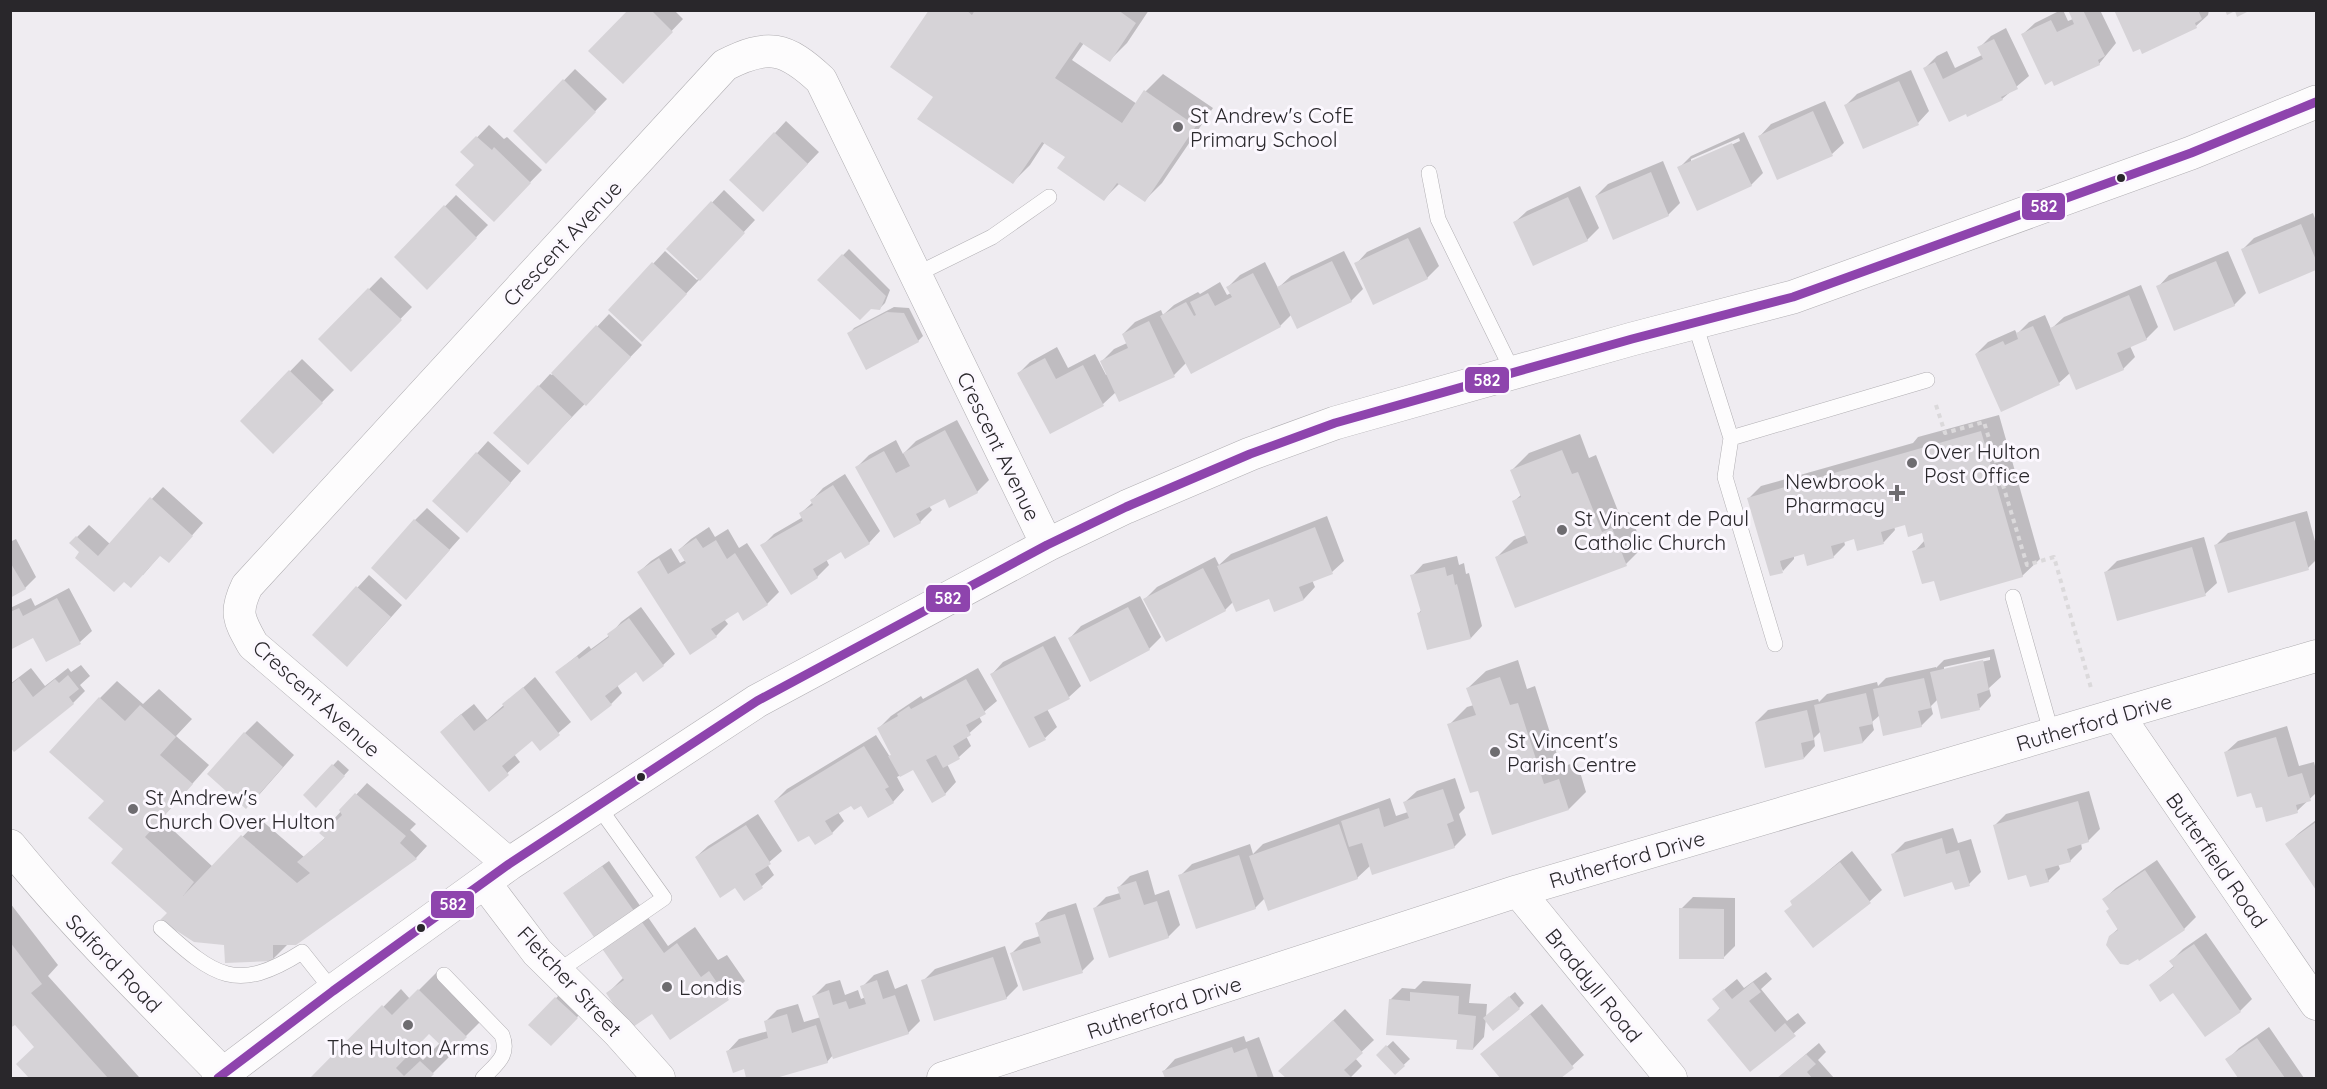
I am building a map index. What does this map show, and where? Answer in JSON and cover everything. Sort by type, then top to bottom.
[{"type":"main road","points":[[223,1077],[333,991],[497,873],[757,701],[1047,545],[1126,507],[1250,454],[1335,423],[1632,339],[1793,297],[2191,153],[2316,102]]},
{"type":"main road","name":"Salford Road","points":[[10,846],[53,899],[223,1077]]},
{"type":"street","name":"Crescent Avenue","points":[[497,873],[253,645],[241,623],[238,603],[247,586],[725,65],[749,53],[776,51],[802,63],[820,80],[1047,545]]},
{"type":"street","name":"Rutherford Drive","points":[[945,1078],[1518,891],[2316,656]]},
{"type":"street","name":"Butterfield Road","points":[[2109,718],[2316,1004]]},
{"type":"street","name":"Fletcher Street","points":[[497,873],[537,952],[618,1032],[659,1078]]},
{"type":"street","name":"Braddyll Road","points":[[1518,891],[1671,1078]]},
{"type":"lane","points":[[1429,173],[1438,219],[1513,372]]},
{"type":"lane","points":[[915,275],[992,237],[1049,197]]},
{"type":"lane","points":[[1695,324],[1731,438],[1725,477],[1775,644]]},
{"type":"lane","points":[[1731,438],[1927,380]]},
{"type":"lane","points":[[2013,597],[2052,735]]},
{"type":"lane","points":[[557,972],[664,898],[598,806]]},
{"type":"lane","points":[[161,928],[194,958],[218,972],[237,976],[257,974],[280,966],[302,952],[333,991]]},
{"type":"lane","points":[[444,975],[502,1035],[505,1052],[483,1078]]},
{"type":"path","points":[[1927,380],[1945,433],[1984,422],[2026,565],[2054,557],[2109,718]]},
{"type":"building","points":[[628,10],[651,10],[673,32],[623,84],[588,51]]},
{"type":"building","points":[[929,10],[966,10],[972,15],[975,10],[1118,10],[1136,23],[1110,62],[1080,42],[1055,78],[1122,123],[1144,90],[1196,126],[1145,202],[1117,183],[1104,201],[1057,168],[1065,157],[1042,142],[1013,184],[917,119],[933,97],[890,67]]},
{"type":"building","points":[[2083,10],[2105,56],[2098,60],[2100,65],[2054,86],[2052,81],[2045,85],[2021,34],[2051,20],[2057,32],[2074,24],[2069,12]]},
{"type":"building","points":[[2114,10],[2198,10],[2202,19],[2195,23],[2197,28],[2142,54],[2140,49],[2133,52]]},
{"type":"building","points":[[2225,10],[2251,10],[2237,17],[2235,11],[2227,15]]},
{"type":"building","points":[[1994,39],[2018,89],[2001,97],[2003,100],[1967,117],[1966,114],[1949,122],[1923,68],[1935,62],[1943,79],[1983,59],[1977,47]]},
{"type":"building","points":[[563,79],[596,112],[546,164],[513,131]]},
{"type":"building","points":[[1899,81],[1919,125],[1863,149],[1844,105]]},
{"type":"building","points":[[1813,111],[1833,156],[1777,180],[1758,136]]},
{"type":"building","points":[[774,132],[808,164],[763,212],[729,180]]},
{"type":"building","points":[[476,136],[492,150],[494,147],[531,183],[494,222],[455,185],[474,165],[460,152]]},
{"type":"building","points":[[1732,143],[1752,186],[1697,211],[1677,167]]},
{"type":"building","points":[[1651,172],[1669,216],[1613,240],[1595,196]]},
{"type":"building","points":[[1568,197],[1588,241],[1533,266],[1513,222]]},
{"type":"building","points":[[711,201],[745,233],[700,281],[666,249]]},
{"type":"building","points":[[444,205],[477,238],[427,290],[394,257]]},
{"type":"building","points":[[2301,224],[2316,260],[2316,270],[2259,294],[2241,249]]},
{"type":"building","points":[[1408,238],[1428,279],[1373,305],[1354,263]]},
{"type":"building","points":[[842,254],[886,296],[880,310],[871,309],[860,320],[817,280]]},
{"type":"building","points":[[1332,261],[1352,302],[1297,329],[1277,287]]},
{"type":"building","points":[[2216,261],[2235,306],[2174,331],[2156,286]]},
{"type":"building","points":[[652,262],[687,294],[642,342],[608,310]]},
{"type":"building","points":[[1253,273],[1281,327],[1191,374],[1160,316],[1186,302],[1194,316],[1196,315],[1190,302],[1208,293],[1215,306],[1232,297],[1226,287]]},
{"type":"building","points":[[368,288],[402,320],[351,372],[318,339]]},
{"type":"building","points":[[2129,295],[2147,340],[2117,353],[2124,370],[2076,390],[2050,328]]},
{"type":"building","points":[[887,312],[904,313],[919,342],[866,370],[847,333]]},
{"type":"building","points":[[1149,321],[1175,377],[1119,402],[1100,361],[1128,348],[1122,334]]},
{"type":"building","points":[[596,325],[631,357],[586,406],[551,373]]},
{"type":"building","points":[[2033,326],[2060,385],[2001,412],[1975,354],[2003,341],[2005,345],[2018,339],[2016,333]]},
{"type":"building","points":[[1045,358],[1056,379],[1083,365],[1104,406],[1050,434],[1017,373]]},
{"type":"building","points":[[289,370],[323,403],[273,454],[240,421]]},
{"type":"building","points":[[538,385],[572,417],[528,465],[493,433]]},
{"type":"building","points":[[945,430],[978,493],[949,508],[945,499],[916,514],[921,523],[894,538],[855,467],[884,451],[896,473],[910,466],[903,453]]},
{"type":"building","points":[[1981,431],[2023,577],[1940,601],[1934,581],[1922,584],[1912,551],[1925,547],[1922,533],[1908,537],[1905,525],[1881,532],[1884,544],[1857,551],[1854,539],[1831,546],[1834,558],[1807,566],[1804,554],[1780,561],[1783,573],[1770,576],[1747,498]]},
{"type":"building","name":"St Vincent de Paul Catholic Church","points":[[1562,450],[1572,474],[1578,472],[1602,532],[1612,528],[1627,566],[1515,608],[1495,557],[1528,543],[1512,501],[1521,497],[1510,470]]},
{"type":"building","points":[[476,452],[511,483],[467,533],[432,501]]},
{"type":"building","points":[[833,485],[870,544],[845,559],[841,552],[813,569],[818,578],[791,595],[760,545],[803,521],[799,513],[813,505],[810,500]]},
{"type":"building","points":[[150,497],[193,536],[169,563],[160,556],[131,588],[124,582],[114,592],[75,558],[79,552],[69,543],[76,536],[98,556]]},
{"type":"building","points":[[414,519],[450,550],[406,600],[371,568]]},
{"type":"building","points":[[2295,521],[2309,570],[2228,593],[2214,545]]},
{"type":"building","points":[[1315,527],[1333,574],[1299,587],[1304,600],[1274,612],[1269,599],[1236,612],[1217,566]]},
{"type":"building","points":[[696,538],[703,548],[716,540],[727,559],[735,553],[768,605],[743,621],[738,612],[711,629],[717,637],[690,655],[637,572],[659,558],[668,574],[686,563],[678,550]]},
{"type":"building","points":[[2192,547],[2206,596],[2117,621],[2104,572]]},
{"type":"building","points":[[10,562],[26,589],[10,598]]},
{"type":"building","points":[[1445,567],[1447,576],[1453,574],[1455,585],[1457,584],[1471,639],[1427,650],[1417,613],[1421,612],[1410,575]]},
{"type":"building","points":[[1203,568],[1226,611],[1166,642],[1143,599]]},
{"type":"building","points":[[356,586],[391,617],[347,667],[312,635]]},
{"type":"building","points":[[57,598],[81,644],[46,662],[33,638],[10,650],[10,612],[19,608],[23,616]]},
{"type":"building","points":[[1128,607],[1150,650],[1090,682],[1068,638]]},
{"type":"building","points":[[629,618],[664,666],[643,682],[636,672],[605,696],[612,705],[591,721],[555,672],[577,656],[579,659],[609,637],[607,634]]},
{"type":"building","points":[[1043,646],[1070,699],[1034,717],[1046,740],[1029,748],[990,674]]},
{"type":"building","points":[[1983,660],[1989,690],[1977,694],[1980,710],[1941,719],[1930,672]]},
{"type":"building","points":[[68,675],[79,689],[69,697],[74,704],[14,752],[10,747],[10,685],[19,678],[33,697],[55,679],[59,683]]},
{"type":"building","name":"St Vincent's Parish Centre","points":[[1500,677],[1510,705],[1518,703],[1544,784],[1559,779],[1569,810],[1492,835],[1478,791],[1470,793],[1447,724],[1476,715],[1466,688]]},
{"type":"building","points":[[1924,678],[1931,708],[1918,711],[1922,727],[1883,736],[1873,689]]},
{"type":"building","points":[[966,679],[986,714],[966,725],[971,735],[953,746],[960,759],[943,768],[936,755],[926,760],[946,795],[932,803],[913,770],[900,777],[888,756],[891,755],[877,728],[898,716],[897,714],[909,706],[911,709]]},
{"type":"building","points":[[523,687],[560,735],[540,751],[532,741],[502,766],[509,775],[489,792],[440,732],[461,714],[474,731],[504,707],[502,704]]},
{"type":"building","points":[[1866,693],[1873,724],[1859,727],[1863,743],[1824,752],[1814,705]]},
{"type":"building","points":[[99,697],[125,721],[140,705],[176,737],[160,755],[193,784],[145,837],[194,882],[183,896],[241,835],[297,883],[310,873],[297,862],[325,838],[319,833],[342,815],[339,810],[355,793],[406,836],[400,843],[417,859],[296,945],[273,945],[273,961],[225,963],[224,945],[194,942],[160,920],[167,913],[111,863],[123,849],[88,818],[104,801],[49,752]]},
{"type":"building","points":[[1807,710],[1814,740],[1801,743],[1804,759],[1765,768],[1755,722]]},
{"type":"building","points":[[244,732],[283,767],[246,809],[207,774]]},
{"type":"building","points":[[2276,737],[2288,777],[2302,773],[2311,801],[2296,805],[2298,813],[2266,822],[2262,807],[2256,808],[2251,793],[2237,797],[2224,752]]},
{"type":"building","points":[[864,746],[889,787],[885,789],[894,803],[868,818],[861,806],[854,810],[851,806],[825,821],[833,834],[815,845],[809,836],[798,842],[774,801]]},
{"type":"building","points":[[332,764],[345,776],[316,808],[303,795]]},
{"type":"building","points":[[1443,789],[1454,821],[1447,824],[1455,848],[1372,875],[1362,843],[1349,847],[1341,821],[1379,808],[1384,827],[1409,818],[1403,802]]},
{"type":"building","points":[[2078,801],[2089,842],[2067,849],[2071,862],[2045,869],[2049,882],[2030,887],[2026,875],[2008,880],[1993,825]]},
{"type":"building","points":[[2316,822],[2316,890],[2285,844]]},
{"type":"building","points":[[1339,824],[1358,879],[1268,911],[1249,856]]},
{"type":"building","points":[[746,825],[771,864],[755,874],[763,888],[744,901],[735,888],[720,898],[695,857]]},
{"type":"building","points":[[1942,838],[1946,854],[1959,850],[1970,886],[1955,890],[1952,882],[1904,897],[1891,854]]},
{"type":"building","points":[[1239,855],[1256,909],[1196,929],[1178,875]]},
{"type":"building","points":[[1840,862],[1871,903],[1813,948],[1784,911],[1792,905],[1790,901]]},
{"type":"building","points":[[602,866],[664,953],[677,943],[701,977],[709,971],[729,1000],[670,1040],[652,1014],[630,1029],[606,993],[624,980],[563,893]]},
{"type":"building","points":[[2145,870],[2185,930],[2139,961],[2138,959],[2128,965],[2120,964],[2106,945],[2109,936],[2118,930],[2106,911],[2109,909],[2102,899]]},
{"type":"building","points":[[1136,881],[1144,905],[1157,901],[1169,938],[1109,958],[1093,908],[1121,899],[1117,887]]},
{"type":"building","points":[[1679,908],[1724,909],[1724,959],[1679,959]]},
{"type":"building","points":[[1065,914],[1083,973],[1023,991],[1010,953],[1041,943],[1035,923]]},
{"type":"building","points":[[10,942],[42,984],[31,993],[108,1078],[29,1078],[16,1064],[34,1047],[15,1025],[10,1028]]},
{"type":"building","points":[[2194,944],[2241,1012],[2205,1037],[2173,993],[2160,1002],[2149,985],[2174,967],[2169,961]]},
{"type":"building","points":[[993,957],[1007,999],[934,1021],[921,980]]},
{"type":"building","points":[[877,980],[883,999],[895,995],[909,1034],[833,1059],[812,996],[829,990],[833,1005],[846,1001],[849,1009],[866,1004],[860,986]]},
{"type":"building","points":[[1753,982],[1761,992],[1749,1001],[1775,1032],[1785,1023],[1796,1036],[1750,1072],[1707,1020],[1720,1009],[1712,999],[1724,989],[1732,999]]},
{"type":"building","name":"The Hulton Arms","points":[[418,989],[467,1037],[450,1054],[429,1034],[396,1068],[404,1076],[420,1061],[434,1074],[430,1078],[311,1077],[382,1005],[392,1015]]},
{"type":"building","points":[[1410,992],[1459,996],[1458,1014],[1476,1016],[1473,1050],[1456,1049],[1457,1040],[1386,1035],[1389,999],[1410,1001]]},
{"type":"building","points":[[1509,996],[1520,1009],[1493,1031],[1483,1018]]},
{"type":"building","points":[[555,997],[578,1018],[551,1046],[528,1025]]},
{"type":"building","points":[[787,1014],[792,1033],[816,1025],[828,1063],[776,1078],[746,1078],[744,1069],[733,1073],[726,1051],[768,1038],[764,1021]]},
{"type":"building","points":[[1530,1014],[1574,1068],[1561,1078],[1500,1078],[1480,1054]]},
{"type":"building","points":[[1333,1020],[1363,1053],[1344,1070],[1352,1078],[1286,1078],[1278,1071]]},
{"type":"building","points":[[2257,1038],[2285,1078],[2238,1078],[2225,1059]]},
{"type":"building","points":[[1386,1045],[1405,1066],[1395,1075],[1376,1055]]},
{"type":"building","points":[[1232,1047],[1234,1053],[1247,1048],[1258,1078],[1165,1078],[1162,1071]]},
{"type":"building","points":[[1806,1054],[1816,1064],[1807,1072],[1812,1078],[1777,1078]]},
{"type":"transit line","name":"582","points":[[218,1078],[333,991],[509,864],[757,701],[1047,545],[1126,507],[1250,454],[1335,423],[1632,339],[1793,297],[2191,153],[2316,102]]},
{"type":"place","name":"St Andrew's CofE Primary School","points":[[1178,127]]},
{"type":"place","name":"Over Hulton Post Office","points":[[1912,463]]},
{"type":"place","name":"Newbrook Pharmacy","points":[[1897,493]]},
{"type":"place","name":"St Vincent de Paul Catholic Church","points":[[1562,530]]},
{"type":"place","name":"St Vincent's Parish Centre","points":[[1495,752]]},
{"type":"place","name":"St Andrew's Church Over Hulton","points":[[133,809]]},
{"type":"place","name":"Londis","points":[[667,987]]},
{"type":"place","name":"The Hulton Arms","points":[[408,1025]]}]
